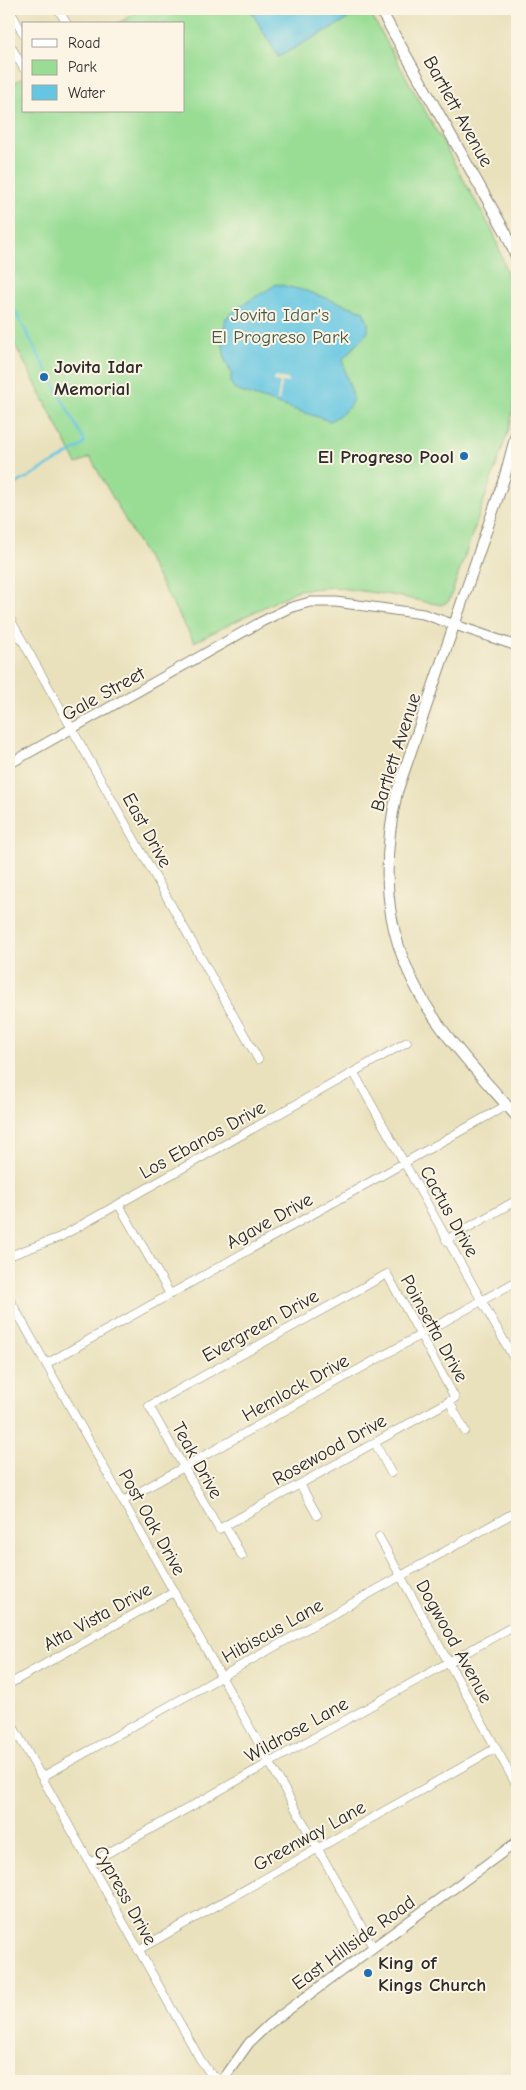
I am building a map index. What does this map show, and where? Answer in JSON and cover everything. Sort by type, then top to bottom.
[{"type":"main road","name":"Bartlett Avenue","points":[[380,9],[506,233],[517,259]]},
{"type":"main road","name":"Bartlett Avenue","points":[[517,431],[504,479],[456,625],[395,800],[390,822],[386,871],[390,914],[400,954],[425,1004],[444,1032],[517,1117]]},
{"type":"street","points":[[10,9],[22,31]]},
{"type":"street","points":[[58,9],[66,22]]},
{"type":"street","points":[[9,43],[22,63]]},
{"type":"street","name":"Gale Street","points":[[9,764],[282,611],[310,602],[336,602],[423,614],[517,646]]},
{"type":"street","name":"East Drive","points":[[9,617],[258,1059]]},
{"type":"street","name":"Los Ebanos Drive","points":[[9,1256],[60,1237],[407,1042]]},
{"type":"street","name":"Cactus Drive","points":[[354,1073],[517,1364]]},
{"type":"street","name":"Agave Drive","points":[[46,1364],[507,1105]]},
{"type":"street","points":[[446,1240],[517,1200]]},
{"type":"street","points":[[119,1204],[170,1294]]},
{"type":"street","name":"Poinsetta Drive","points":[[387,1274],[421,1336],[466,1431]]},
{"type":"street","name":"Evergreen Drive","points":[[149,1406],[387,1274]]},
{"type":"street","name":"Hemlock Drive","points":[[123,1501],[517,1281]]},
{"type":"street","name":"Post Oak Drive","points":[[9,1298],[373,1947]]},
{"type":"street","name":"Rosewood Drive","points":[[222,1528],[452,1399]]},
{"type":"street","name":"Teak Drive","points":[[149,1406],[184,1468],[242,1556]]},
{"type":"street","points":[[374,1443],[391,1473]]},
{"type":"street","points":[[300,1484],[316,1515]]},
{"type":"street","name":"Hibiscus Lane","points":[[42,1777],[517,1511]]},
{"type":"street","name":"Dogwood Avenue","points":[[379,1538],[517,1786]]},
{"type":"street","name":"Alta Vista Drive","points":[[9,1684],[174,1592]]},
{"type":"street","name":"Wildrose Lane","points":[[90,1863],[517,1624]]},
{"type":"street","name":"Cypress Drive","points":[[9,1719],[200,2059],[209,2072],[221,2081]]},
{"type":"street","name":"Greenway Lane","points":[[138,1950],[496,1748]]},
{"type":"street","name":"East Hillside Road","points":[[221,2081],[249,2044],[268,2024],[517,1842]]},
{"type":"green space","name":"Jovita Idar's El Progreso Park","points":[[143,9],[368,9],[494,234],[517,303],[517,386],[510,426],[449,601],[441,605],[391,595],[333,587],[298,590],[194,642],[90,457],[77,464],[9,333],[9,86],[22,78],[22,112],[185,112],[185,22],[120,22]]},
{"type":"water","points":[[250,9],[342,9],[348,19],[278,57]]},
{"type":"water","points":[[277,284],[306,291],[363,311],[368,322],[368,332],[343,359],[352,400],[342,413],[330,421],[235,390],[231,383],[231,373],[225,360],[222,338],[226,318],[242,305]]},
{"type":"pier","points":[[274,377],[288,379],[288,383],[282,382],[279,401],[277,401],[280,382],[274,381]]},
{"type":"waterway","points":[[9,300],[85,442],[82,446],[9,488]]},
{"type":"place","name":"Jovita Idar Memorial","points":[[44,377]]},
{"type":"place","name":"El Progreso Pool","points":[[464,456]]},
{"type":"place","name":"King of Kings Church","points":[[368,1973]]}]
